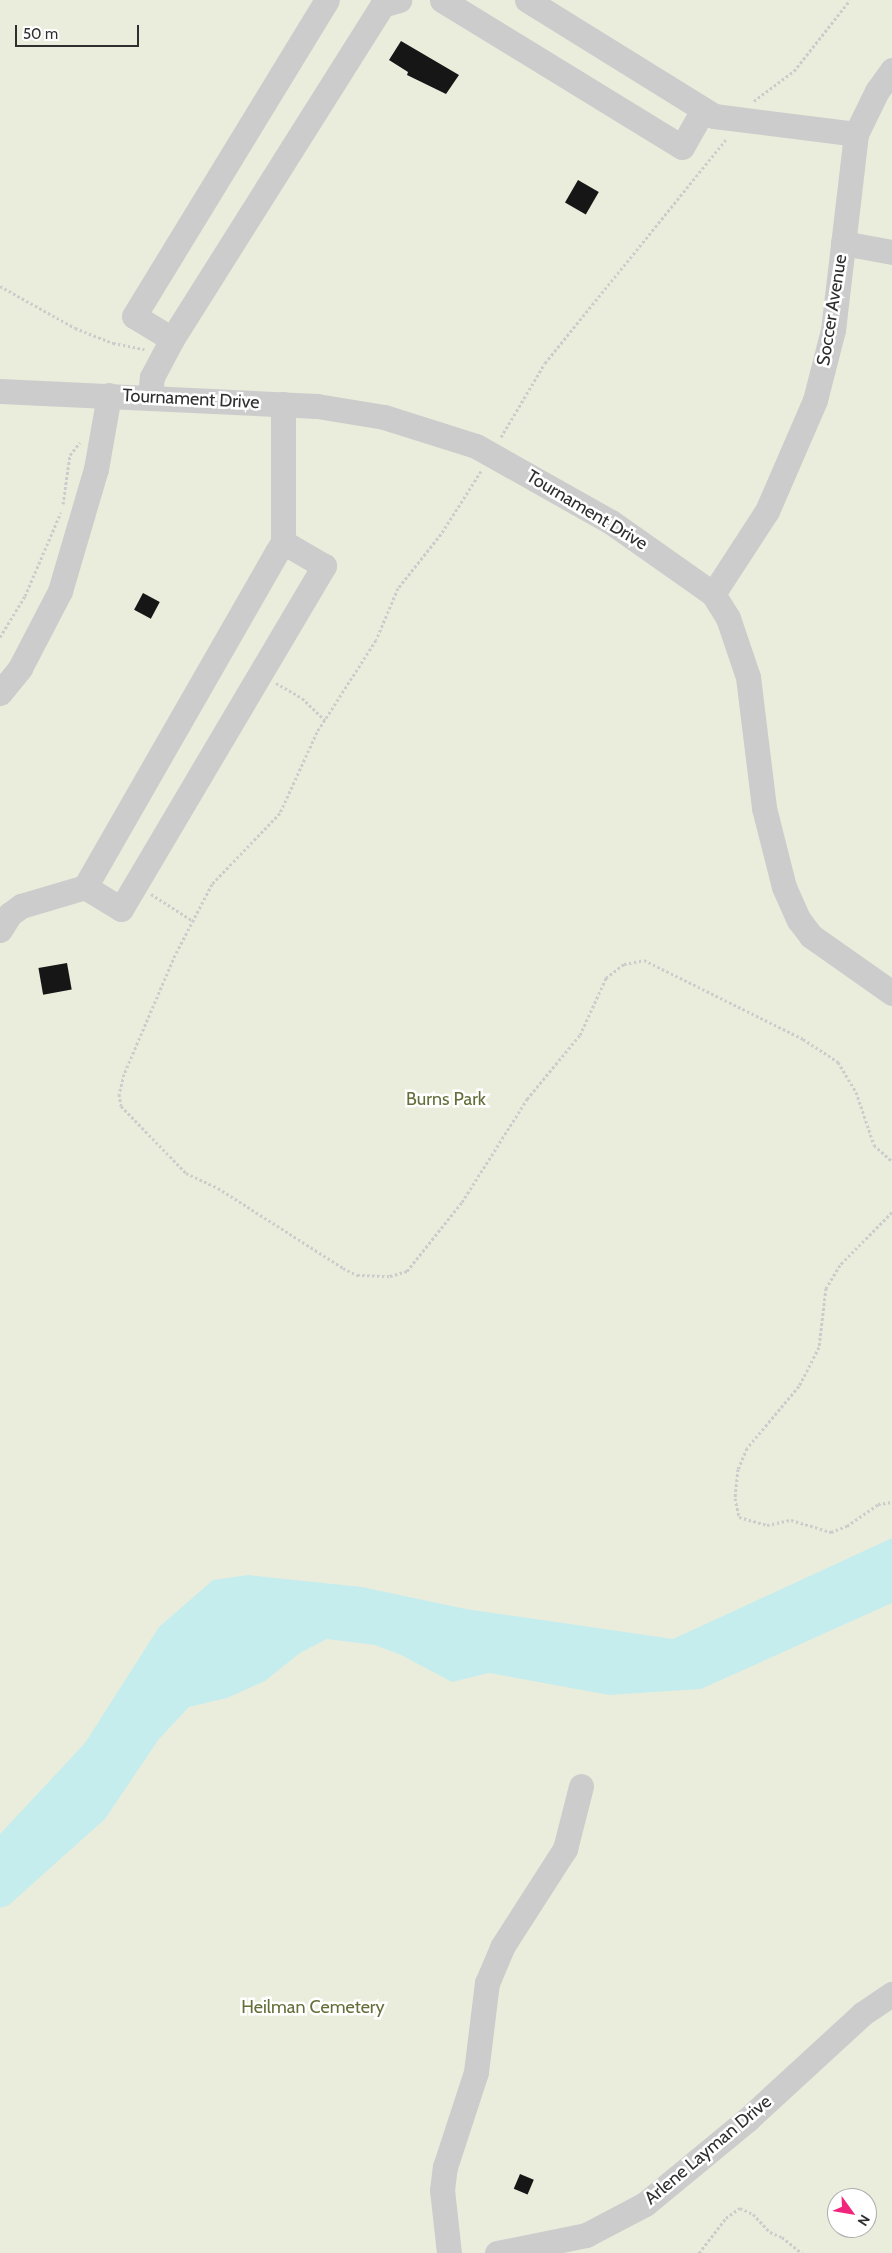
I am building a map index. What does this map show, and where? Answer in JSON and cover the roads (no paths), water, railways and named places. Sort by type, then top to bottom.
[{"type":"street","points":[[165,349],[134,316],[327,0]]},
{"type":"street","points":[[442,0],[682,148],[703,110]]},
{"type":"street","points":[[527,0],[703,110],[734,121],[856,134]]},
{"type":"street","points":[[150,398],[152,377],[165,349],[385,2]]},
{"type":"street","name":"Soccer Avenue","points":[[713,594],[767,511],[802,435],[833,330],[856,134],[877,91],[892,70]]},
{"type":"street","points":[[843,243],[892,252]]},
{"type":"street","name":"Tournament Drive","points":[[0,391],[284,404],[384,416],[443,433],[491,454],[611,522],[713,594],[728,618],[748,677],[764,808],[784,887],[799,920],[811,936],[892,993]]},
{"type":"street","points":[[0,693],[20,668],[60,590],[96,469],[109,395]]},
{"type":"street","points":[[0,930],[10,914],[21,906],[85,887],[283,542],[284,404]]},
{"type":"street","points":[[85,887],[121,909],[324,566],[283,542]]},
{"type":"street","points":[[448,2253],[442,2190],[445,2167],[476,2072],[487,1983],[502,1946],[565,1849],[580,1786]]},
{"type":"street","name":"Arlene Layman Drive","points":[[497,2253],[586,2235],[645,2204],[748,2119],[862,2014],[892,1994]]},
{"type":"water","points":[[892,1538],[892,1603],[701,1689],[609,1695],[489,1673],[452,1682],[401,1655],[375,1645],[327,1639],[300,1653],[265,1681],[227,1698],[189,1707],[159,1739],[105,1819],[9,1905],[0,1908],[0,1834],[85,1743],[159,1627],[213,1580],[248,1575],[362,1587],[466,1609],[673,1639]]},
{"type":"park label","name":"Burns Park","points":[[446,1099]]},
{"type":"park label","name":"Heilman Cemetery","points":[[313,2007]]}]
